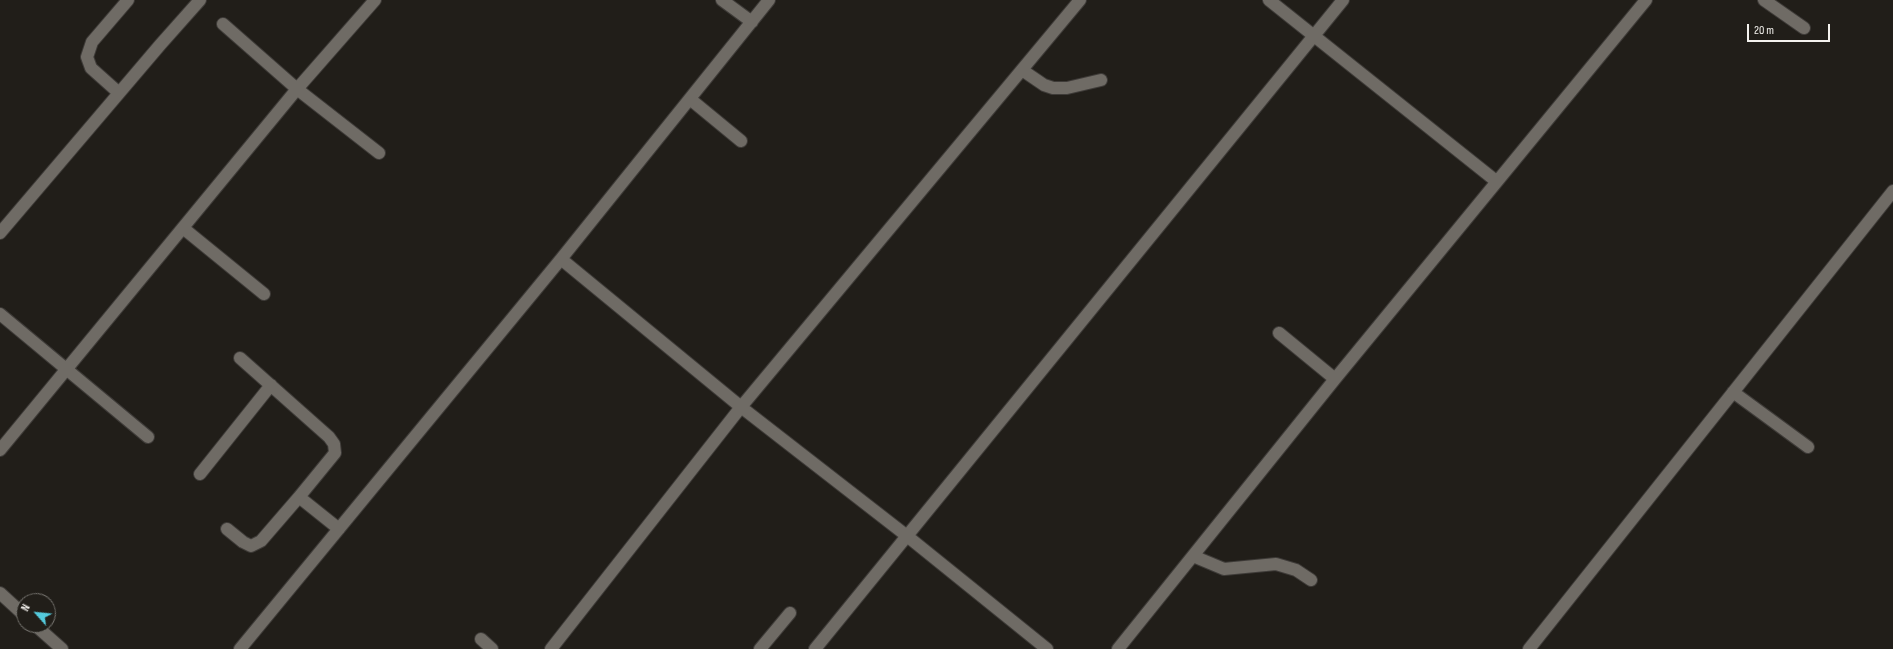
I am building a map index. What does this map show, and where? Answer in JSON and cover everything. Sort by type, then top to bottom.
[{"type":"street","points":[[119,93],[91,68],[87,57],[92,42],[128,0]]},
{"type":"street","points":[[0,233],[200,0]]},
{"type":"street","points":[[0,450],[297,89],[375,0]]},
{"type":"street","points":[[722,0],[752,22]]},
{"type":"street","points":[[240,649],[561,259],[769,0]]},
{"type":"street","points":[[550,649],[741,407],[1080,0]]},
{"type":"street","points":[[1269,0],[1315,35],[1496,181]]},
{"type":"street","points":[[815,649],[1343,0]]},
{"type":"street","points":[[1118,649],[1496,181],[1646,0]]},
{"type":"street","points":[[1764,0],[1804,28]]},
{"type":"street","points":[[223,24],[297,89],[379,153]]},
{"type":"street","points":[[1022,70],[1044,85],[1053,88],[1067,88],[1101,80]]},
{"type":"street","points":[[690,99],[741,141]]},
{"type":"street","points":[[1529,649],[1893,191]]},
{"type":"street","points":[[182,228],[264,294]]},
{"type":"street","points":[[561,259],[741,407],[907,536],[1047,649]]},
{"type":"street","points":[[0,314],[148,437]]},
{"type":"street","points":[[1279,333],[1335,380]]},
{"type":"street","points":[[227,529],[243,542],[251,546],[261,541],[334,453],[334,444],[329,437],[240,358]]},
{"type":"street","points":[[200,474],[271,385]]},
{"type":"street","points":[[1733,392],[1808,447]]},
{"type":"street","points":[[299,497],[339,529]]},
{"type":"street","points":[[1193,556],[1224,569],[1276,564],[1296,570],[1311,580]]},
{"type":"street","points":[[0,593],[16,608]]},
{"type":"street","points":[[760,649],[790,613]]},
{"type":"street","points":[[44,633],[62,649]]},
{"type":"street","points":[[481,639],[492,649]]}]
